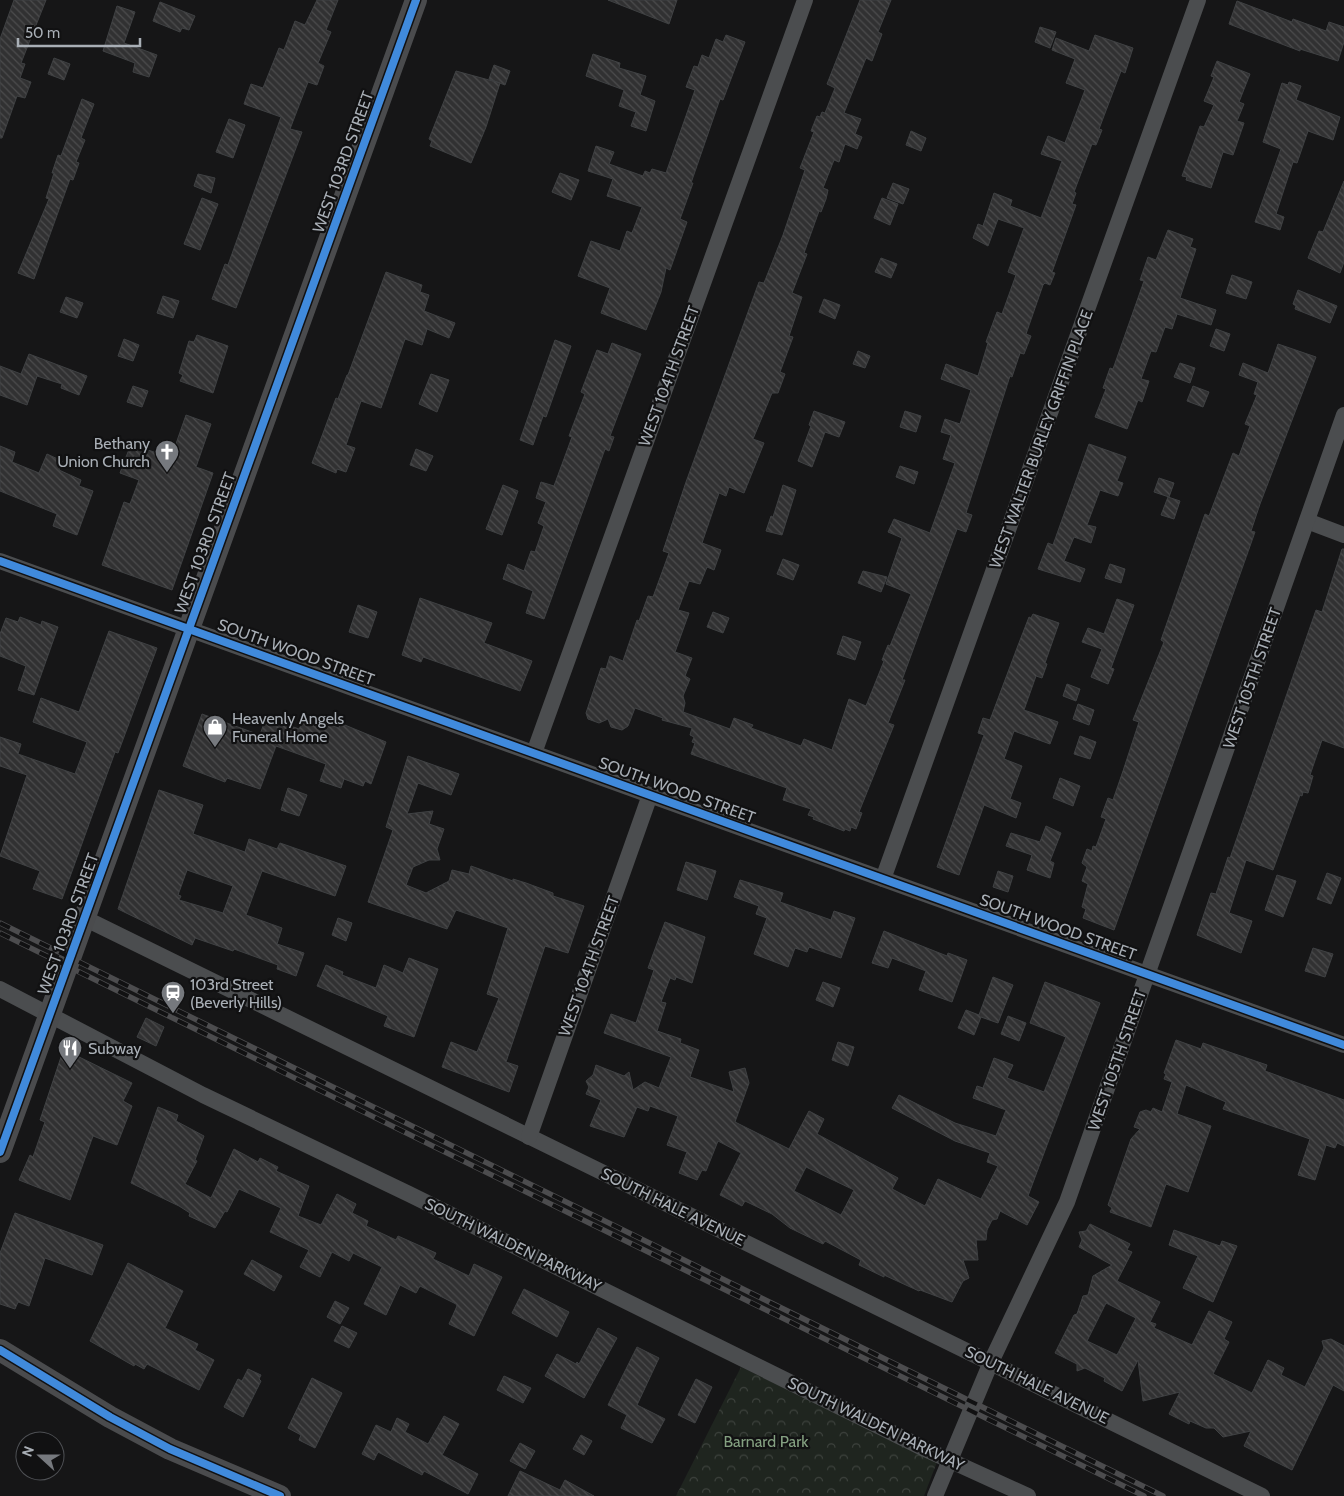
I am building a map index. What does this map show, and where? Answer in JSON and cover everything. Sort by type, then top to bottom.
[{"type":"main road","name":"WEST 103RD STREET","points":[[0,1152],[416,0]]},
{"type":"main road","points":[[0,1350],[110,1417],[170,1449],[280,1496]]},
{"type":"street","name":"WEST 104TH STREET","points":[[534,753],[805,0]]},
{"type":"street","name":"WEST WALTER BURLEY GRIFFIN PLACE","points":[[883,879],[1198,0]]},
{"type":"street","name":"WEST 105TH STREET","points":[[934,1496],[991,1362],[1067,1202],[1344,415]]},
{"type":"street","points":[[1307,522],[1344,535]]},
{"type":"street","name":"SOUTH WOOD STREET","points":[[0,561],[1344,1046]]},
{"type":"street","name":"WEST 104TH STREET","points":[[529,1137],[650,795]]},
{"type":"street","name":"SOUTH HALE AVENUE","points":[[84,918],[1262,1496]]},
{"type":"street","name":"SOUTH WALDEN PARKWAY","points":[[0,989],[203,1095],[409,1194],[949,1460],[1028,1496]]},
{"type":"green space","name":"Barnard Park","points":[[741,1367],[937,1462],[924,1496],[676,1496]]},
{"type":"building","points":[[14,0],[46,0],[21,63],[25,64],[20,78],[31,82],[25,98],[17,96],[2,138],[0,138],[0,39]]},
{"type":"building","points":[[317,0],[338,0],[326,30],[331,32],[318,63],[324,66],[317,85],[308,82],[290,129],[302,132],[236,308],[212,299],[225,264],[228,265],[281,117],[244,104],[251,84],[263,88],[279,48],[284,50],[295,21],[305,25]]},
{"type":"building","points":[[608,0],[677,0],[669,24]]},
{"type":"building","points":[[860,0],[891,0],[878,32],[882,34],[872,61],[866,58],[844,113],[861,119],[855,134],[862,137],[857,149],[845,144],[839,162],[834,160],[823,188],[828,190],[826,199],[821,212],[819,211],[804,253],[807,254],[792,293],[802,297],[789,336],[793,337],[780,372],[785,374],[778,393],[772,393],[753,439],[764,443],[744,493],[729,487],[726,496],[719,493],[702,543],[721,550],[714,570],[707,567],[700,584],[689,581],[678,610],[689,613],[675,652],[692,658],[685,676],[690,679],[683,696],[685,703],[683,712],[730,729],[734,718],[753,725],[751,728],[801,746],[804,739],[832,750],[849,699],[866,706],[884,661],[882,660],[888,645],[890,646],[911,594],[886,584],[902,538],[888,532],[894,519],[930,533],[955,463],[943,459],[951,435],[941,432],[945,419],[960,424],[971,390],[941,379],[946,364],[978,376],[988,343],[986,342],[997,312],[1002,314],[1016,275],[1008,272],[1024,228],[998,219],[988,246],[973,238],[978,224],[983,226],[994,193],[1012,200],[1010,206],[1041,218],[1062,161],[1041,154],[1048,136],[1065,143],[1085,90],[1066,83],[1075,59],[1052,50],[1056,38],[1089,51],[1095,35],[1133,48],[1125,73],[1121,71],[1099,129],[1102,130],[1096,145],[1092,144],[1074,192],[1076,193],[1072,204],[1076,205],[1052,272],[1055,273],[1050,285],[1045,283],[1043,285],[1026,334],[1031,336],[1024,354],[1020,353],[1012,377],[1010,376],[966,513],[972,515],[966,532],[957,529],[902,680],[905,680],[888,723],[894,725],[859,812],[862,813],[856,829],[851,827],[850,831],[845,829],[844,831],[813,819],[814,817],[808,815],[811,809],[783,800],[787,788],[691,754],[695,743],[692,742],[694,737],[690,735],[692,728],[662,720],[663,718],[635,708],[628,726],[622,730],[611,727],[608,719],[599,723],[588,719],[586,713],[601,668],[606,669],[610,656],[623,661],[637,620],[639,621],[648,596],[653,597],[669,553],[663,551],[686,482],[759,282],[764,283],[783,235],[805,170],[800,168],[814,132],[811,131],[817,116],[820,117],[822,112],[825,113],[835,88],[827,84]]},
{"type":"building","points":[[1237,1],[1292,22],[1293,19],[1326,31],[1329,22],[1344,27],[1344,42],[1338,61],[1300,49],[1300,51],[1229,24]]},
{"type":"building","points":[[160,2],[195,16],[189,30],[182,28],[180,32],[153,21]]},
{"type":"building","points":[[117,6],[135,12],[124,43],[157,55],[149,77],[133,72],[135,63],[103,51]]},
{"type":"building","points":[[1040,27],[1056,32],[1050,48],[1035,42]]},
{"type":"building","points":[[726,35],[745,42],[723,100],[720,99],[691,183],[693,183],[680,219],[687,222],[670,270],[666,268],[661,292],[646,330],[601,313],[610,288],[578,276],[591,241],[620,251],[627,231],[632,233],[642,207],[607,196],[613,179],[588,171],[596,146],[614,152],[609,164],[643,176],[645,171],[650,173],[652,169],[666,173],[695,90],[686,87],[694,66],[698,67],[702,55],[709,58],[716,39],[723,42]]},
{"type":"building","points":[[593,54],[620,63],[619,68],[646,76],[640,95],[655,101],[646,131],[631,126],[636,112],[619,106],[624,90],[586,76]]},
{"type":"building","points":[[54,58],[70,64],[64,80],[48,74]]},
{"type":"building","points":[[1217,61],[1250,74],[1239,102],[1244,104],[1237,121],[1244,123],[1233,155],[1223,152],[1211,188],[1186,180],[1187,177],[1182,176],[1200,126],[1204,127],[1214,105],[1204,101],[1214,77],[1211,76]]},
{"type":"building","points":[[494,65],[510,71],[505,85],[489,79]]},
{"type":"building","points":[[456,71],[500,83],[486,127],[471,163],[430,146],[432,141],[429,139]]},
{"type":"building","points":[[1289,82],[1301,86],[1296,100],[1340,117],[1333,140],[1308,131],[1297,163],[1293,162],[1276,214],[1284,217],[1280,230],[1255,222],[1281,149],[1263,142],[1282,83],[1288,85]]},
{"type":"building","points":[[82,99],[94,104],[81,138],[85,140],[76,162],[79,163],[73,180],[70,179],[34,279],[18,273],[49,199],[46,198],[54,173],[52,173],[58,155],[61,156]]},
{"type":"building","points":[[229,119],[245,125],[233,158],[216,152]]},
{"type":"building","points":[[911,131],[926,138],[921,151],[906,145]]},
{"type":"building","points":[[560,173],[579,180],[571,200],[552,192]]},
{"type":"building","points":[[198,174],[215,178],[211,193],[194,186]]},
{"type":"building","points":[[1344,181],[1344,262],[1340,273],[1308,258],[1319,231],[1323,232]]},
{"type":"building","points":[[893,183],[909,189],[903,204],[887,198]]},
{"type":"building","points":[[202,198],[218,204],[200,250],[184,244]]},
{"type":"building","points":[[882,198],[898,204],[890,225],[874,218]]},
{"type":"building","points":[[1168,230],[1193,239],[1190,247],[1196,249],[1180,298],[1216,310],[1211,325],[1177,314],[1172,329],[1165,327],[1156,352],[1151,351],[1141,379],[1149,381],[1142,402],[1138,400],[1127,429],[1095,417],[1106,389],[1103,388],[1110,368],[1113,369],[1144,281],[1140,280],[1148,257],[1156,260]]},
{"type":"building","points":[[881,258],[897,264],[891,278],[875,272]]},
{"type":"building","points":[[386,272],[422,285],[420,292],[429,295],[424,311],[455,323],[449,338],[427,329],[422,345],[405,339],[381,408],[361,401],[346,445],[355,448],[346,472],[337,469],[336,473],[312,463],[336,398],[338,399],[348,375]]},
{"type":"building","points":[[1232,275],[1252,282],[1246,299],[1226,293]]},
{"type":"building","points":[[1298,290],[1337,306],[1330,323],[1295,309],[1296,306],[1293,304]]},
{"type":"building","points":[[163,296],[179,301],[173,318],[157,313]]},
{"type":"building","points":[[66,297],[83,303],[77,318],[60,312]]},
{"type":"building","points":[[824,299],[840,305],[835,319],[819,312]]},
{"type":"building","points":[[1216,329],[1230,334],[1224,351],[1210,346]]},
{"type":"building","points":[[197,335],[228,346],[213,393],[180,381],[183,375],[179,373],[189,341],[194,342]]},
{"type":"building","points":[[124,339],[139,345],[133,361],[118,356]]},
{"type":"building","points":[[555,340],[571,346],[546,417],[543,416],[533,445],[520,440]]},
{"type":"building","points":[[612,343],[641,354],[610,436],[614,437],[609,451],[605,449],[544,619],[526,613],[533,591],[503,579],[508,564],[524,571],[531,551],[535,552],[544,526],[538,523],[546,502],[536,498],[541,482],[554,486],[572,437],[569,436],[585,394],[581,392],[597,350],[608,354]]},
{"type":"building","points":[[1278,344],[1316,357],[1260,504],[1251,531],[1255,532],[1114,930],[1083,918],[1086,909],[1082,907],[1088,884],[1082,881],[1087,867],[1082,863],[1087,849],[1092,851],[1093,846],[1096,847],[1106,819],[1101,817],[1108,798],[1113,800],[1139,722],[1133,720],[1164,642],[1161,640],[1205,514],[1209,516],[1233,453],[1239,456],[1250,426],[1245,424],[1257,395],[1254,394],[1258,382],[1239,375],[1243,363],[1268,373]]},
{"type":"building","points":[[858,351],[870,356],[865,368],[853,364]]},
{"type":"building","points":[[29,354],[87,376],[79,395],[61,388],[62,384],[37,376],[27,405],[0,395],[0,366],[21,374]]},
{"type":"building","points":[[1180,363],[1195,368],[1190,383],[1174,377]]},
{"type":"building","points":[[431,374],[449,380],[437,412],[419,404]]},
{"type":"building","points":[[133,386],[148,391],[142,407],[127,402]]},
{"type":"building","points":[[1193,386],[1209,392],[1203,407],[1187,401]]},
{"type":"building","points":[[814,411],[845,422],[839,437],[825,432],[812,467],[798,461],[811,426],[809,425]]},
{"type":"building","points":[[905,411],[921,416],[916,432],[900,427]]},
{"type":"building","points":[[186,415],[211,424],[196,467],[213,473],[172,590],[102,565],[124,502],[130,504],[139,480],[120,473],[131,444],[171,458]]},
{"type":"building","points":[[1089,444],[1126,457],[1117,481],[1123,483],[1118,496],[1100,490],[1087,525],[1096,527],[1091,543],[1074,537],[1064,561],[1085,569],[1080,582],[1038,569],[1048,543],[1053,545]]},
{"type":"building","points":[[0,446],[15,452],[12,462],[39,473],[47,454],[62,461],[59,470],[81,480],[79,486],[93,491],[77,535],[53,526],[57,514],[0,491]]},
{"type":"building","points":[[416,449],[433,456],[426,471],[410,465]]},
{"type":"building","points":[[900,466],[918,472],[914,484],[896,477]]},
{"type":"building","points":[[1159,478],[1174,483],[1169,497],[1154,492]]},
{"type":"building","points":[[503,485],[518,491],[502,535],[486,529]]},
{"type":"building","points":[[783,485],[796,490],[782,535],[766,531],[771,516],[773,517]]},
{"type":"building","points":[[1168,497],[1180,501],[1174,519],[1161,515]]},
{"type":"building","points":[[1342,549],[1344,549],[1344,748],[1322,740],[1310,775],[1313,776],[1308,793],[1303,792],[1302,796],[1300,795],[1273,870],[1246,860],[1229,913],[1252,921],[1241,953],[1197,935],[1211,893],[1216,894],[1228,857],[1230,858],[1316,610],[1322,612]]},
{"type":"building","points":[[783,559],[799,565],[793,580],[777,574]]},
{"type":"building","points":[[1110,564],[1125,569],[1121,583],[1105,578]]},
{"type":"building","points":[[863,571],[887,577],[881,592],[858,583]]},
{"type":"building","points":[[420,598],[492,623],[484,643],[532,661],[520,691],[423,657],[421,662],[402,655]]},
{"type":"building","points":[[1117,599],[1134,605],[1111,668],[1114,669],[1108,684],[1091,677],[1102,649],[1082,642],[1088,628],[1104,634]]},
{"type":"building","points":[[358,605],[377,612],[368,638],[349,632]]},
{"type":"building","points":[[713,612],[729,618],[723,633],[707,627]]},
{"type":"building","points":[[1033,614],[1059,623],[1045,663],[1047,664],[1042,678],[1036,676],[1024,710],[1058,722],[1050,744],[1014,731],[1004,759],[1022,766],[1010,799],[1021,803],[1016,818],[984,805],[959,875],[937,867],[984,735],[978,733],[983,718],[990,720],[1029,617],[1031,618]]},
{"type":"building","points":[[20,617],[41,625],[42,621],[58,627],[34,695],[18,690],[26,666],[0,656],[0,634],[6,618],[18,622]]},
{"type":"building","points":[[109,631],[157,648],[118,753],[115,752],[62,899],[33,889],[40,871],[0,856],[27,775],[0,766],[0,737],[21,744],[18,754],[75,774],[87,742],[33,722],[41,698],[79,712]]},
{"type":"building","points":[[843,636],[861,642],[855,660],[837,654]]},
{"type":"building","points":[[1067,684],[1080,689],[1076,701],[1063,696]]},
{"type":"building","points":[[1078,704],[1094,710],[1089,725],[1073,719]]},
{"type":"building","points":[[202,714],[260,735],[266,717],[299,729],[306,716],[339,728],[340,723],[386,742],[371,784],[365,781],[363,786],[344,779],[341,788],[320,781],[326,764],[276,746],[260,789],[227,778],[225,782],[183,766]]},
{"type":"building","points":[[1080,736],[1096,742],[1090,759],[1074,754]]},
{"type":"building","points":[[408,756],[459,774],[451,795],[418,783],[407,814],[433,811],[429,824],[444,829],[437,849],[440,860],[429,860],[413,867],[406,885],[426,893],[449,881],[452,870],[469,874],[471,866],[513,881],[513,879],[526,883],[553,893],[553,896],[584,906],[568,953],[545,946],[506,1062],[518,1066],[509,1092],[442,1067],[451,1042],[477,1052],[499,998],[487,994],[508,928],[456,910],[447,929],[368,902],[393,830],[386,827]]},
{"type":"building","points":[[1060,778],[1080,786],[1073,806],[1053,798]]},
{"type":"building","points":[[288,788],[307,795],[299,816],[281,810]]},
{"type":"building","points":[[159,790],[203,805],[193,834],[245,852],[249,839],[277,849],[280,843],[346,866],[335,896],[262,871],[246,915],[282,928],[277,944],[304,953],[296,976],[277,969],[278,965],[234,949],[233,951],[195,938],[192,945],[118,909]],"holes":[[[187,870],[233,886],[223,913],[179,900],[181,896],[178,895]]]},
{"type":"building","points":[[1046,826],[1061,833],[1050,861],[1054,863],[1050,878],[1027,870],[1032,855],[1006,846],[1011,833],[1040,842]]},
{"type":"building","points":[[686,862],[716,871],[707,900],[677,890]]},
{"type":"building","points":[[998,871],[1013,876],[1008,892],[993,887]]},
{"type":"building","points":[[1327,873],[1341,878],[1331,904],[1317,899]]},
{"type":"building","points":[[1277,875],[1296,881],[1283,917],[1265,910]]},
{"type":"building","points":[[740,880],[783,893],[780,902],[831,920],[834,911],[855,918],[841,958],[809,947],[807,952],[795,948],[788,967],[754,954],[767,918],[756,914],[759,906],[734,897]]},
{"type":"building","points":[[338,918],[352,923],[346,941],[332,935]]},
{"type":"building","points":[[665,922],[705,937],[692,983],[676,977],[675,980],[670,978],[661,1002],[666,1003],[657,1031],[681,1039],[680,1043],[699,1050],[690,1077],[734,1092],[729,1072],[745,1068],[749,1083],[735,1122],[789,1149],[809,1111],[824,1119],[817,1134],[898,1178],[892,1189],[925,1206],[938,1179],[981,1199],[998,1166],[987,1162],[990,1153],[955,1141],[892,1108],[899,1095],[955,1123],[996,1136],[1006,1110],[973,1098],[977,1086],[983,1088],[994,1058],[1013,1065],[1007,1078],[1044,1092],[1066,1037],[1030,1023],[1045,982],[1100,1003],[1028,1196],[1039,1202],[1027,1225],[1000,1211],[997,1219],[992,1220],[987,1230],[986,1240],[976,1240],[978,1260],[963,1260],[969,1278],[963,1281],[952,1302],[919,1291],[884,1275],[884,1277],[859,1265],[861,1260],[825,1241],[823,1244],[790,1228],[772,1214],[745,1201],[742,1206],[720,1195],[741,1153],[718,1141],[706,1171],[702,1170],[697,1180],[679,1173],[687,1152],[667,1145],[678,1116],[650,1106],[648,1111],[637,1107],[624,1137],[590,1126],[601,1100],[586,1094],[589,1087],[586,1081],[593,1075],[596,1065],[624,1076],[629,1072],[633,1090],[645,1082],[659,1088],[671,1057],[604,1033],[611,1014],[636,1023],[654,970],[648,968]],"holes":[[[806,1167],[854,1190],[841,1215],[794,1191]]]},
{"type":"building","points":[[884,931],[947,956],[948,953],[967,960],[952,1002],[919,990],[926,971],[892,958],[888,968],[872,963]]},
{"type":"building","points":[[1313,948],[1333,954],[1325,977],[1305,971]]},
{"type":"building","points":[[409,958],[438,969],[414,1037],[384,1026],[388,1016],[317,986],[326,965],[343,972],[342,975],[376,988],[384,965],[403,973]]},
{"type":"building","points":[[993,977],[1013,985],[998,1023],[981,1017],[974,1035],[958,1028],[966,1010],[979,1015]]},
{"type":"building","points":[[823,982],[840,988],[833,1007],[816,1000]]},
{"type":"building","points":[[1008,1016],[1026,1023],[1019,1041],[1001,1034]]},
{"type":"building","points":[[146,1018],[164,1027],[156,1046],[137,1037]]},
{"type":"building","points":[[1176,1040],[1201,1049],[1203,1043],[1267,1065],[1265,1071],[1344,1100],[1344,1146],[1337,1143],[1335,1148],[1326,1145],[1315,1180],[1298,1175],[1310,1139],[1223,1109],[1226,1102],[1186,1085],[1177,1114],[1211,1126],[1188,1192],[1166,1184],[1151,1227],[1110,1212],[1112,1208],[1108,1205],[1131,1139],[1140,1129],[1134,1127],[1140,1112],[1146,1110],[1151,1112],[1153,1108],[1162,1112],[1172,1082],[1164,1079],[1166,1074],[1164,1073]]},
{"type":"building","points":[[838,1042],[854,1047],[848,1066],[832,1060]]},
{"type":"building","points":[[71,1053],[132,1083],[123,1101],[132,1106],[117,1145],[93,1136],[70,1200],[19,1180],[30,1155],[33,1157],[45,1122],[40,1120],[61,1057]]},
{"type":"building","points":[[158,1107],[178,1115],[176,1121],[204,1136],[195,1160],[197,1161],[185,1184],[211,1198],[234,1149],[258,1162],[260,1158],[278,1167],[276,1171],[309,1186],[298,1216],[321,1225],[337,1194],[356,1204],[352,1213],[368,1221],[366,1226],[396,1240],[398,1236],[436,1253],[433,1259],[469,1276],[474,1264],[502,1277],[474,1336],[449,1324],[457,1306],[456,1304],[420,1286],[416,1293],[400,1285],[386,1315],[364,1304],[382,1267],[353,1253],[349,1261],[332,1252],[320,1277],[300,1267],[309,1250],[270,1232],[281,1208],[239,1189],[227,1212],[225,1211],[215,1228],[189,1216],[190,1213],[179,1206],[131,1183]]},
{"type":"building","points":[[15,1213],[103,1245],[92,1275],[45,1258],[29,1306],[18,1302],[15,1309],[0,1304],[0,1253]]},
{"type":"building","points":[[1090,1224],[1130,1244],[1127,1250],[1132,1252],[1117,1281],[1160,1302],[1150,1322],[1156,1324],[1154,1328],[1192,1345],[1209,1311],[1232,1322],[1224,1339],[1229,1342],[1213,1374],[1252,1393],[1268,1360],[1284,1368],[1281,1375],[1305,1387],[1324,1348],[1322,1341],[1331,1339],[1344,1346],[1344,1391],[1333,1385],[1292,1470],[1244,1446],[1251,1431],[1223,1437],[1214,1428],[1206,1428],[1190,1421],[1189,1424],[1169,1414],[1180,1392],[1143,1401],[1138,1360],[1122,1391],[1104,1381],[1105,1378],[1085,1368],[1077,1371],[1077,1364],[1055,1353],[1074,1315],[1077,1314],[1083,1296],[1088,1295],[1093,1276],[1112,1265],[1079,1247],[1082,1240],[1079,1232],[1086,1231]],"holes":[[[1106,1303],[1136,1318],[1117,1355],[1087,1341]]]},
{"type":"building","points":[[1174,1230],[1220,1246],[1222,1241],[1237,1246],[1213,1302],[1183,1288],[1198,1256],[1169,1245]]},
{"type":"building","points":[[252,1260],[282,1276],[274,1291],[244,1274]]},
{"type":"building","points":[[128,1263],[183,1291],[165,1328],[198,1344],[195,1350],[214,1360],[199,1390],[147,1364],[144,1369],[135,1364],[134,1366],[90,1341]]},
{"type":"building","points":[[524,1289],[569,1312],[557,1337],[512,1313]]},
{"type":"building","points":[[335,1301],[349,1308],[340,1324],[327,1317]]},
{"type":"building","points":[[342,1326],[357,1333],[349,1348],[334,1341]]},
{"type":"building","points":[[598,1328],[617,1338],[584,1398],[545,1376],[557,1354],[579,1364]]},
{"type":"building","points":[[637,1347],[659,1358],[637,1405],[665,1419],[652,1443],[621,1428],[627,1415],[608,1405]]},
{"type":"building","points":[[248,1369],[261,1375],[259,1379],[261,1381],[243,1417],[224,1407],[238,1379],[242,1381]]},
{"type":"building","points":[[504,1376],[531,1388],[523,1403],[497,1390]]},
{"type":"building","points":[[312,1378],[342,1393],[315,1448],[299,1440],[301,1435],[288,1428]]},
{"type":"building","points":[[696,1379],[712,1387],[695,1423],[678,1415]]},
{"type":"building","points":[[444,1416],[459,1424],[442,1455],[478,1474],[468,1494],[424,1471],[422,1475],[378,1452],[374,1460],[362,1454],[376,1425],[391,1432],[397,1418],[409,1424],[405,1432],[428,1444]]},
{"type":"building","points":[[581,1435],[592,1441],[584,1455],[573,1449]]},
{"type":"building","points":[[520,1443],[535,1451],[525,1469],[510,1461]]},
{"type":"building","points":[[520,1471],[560,1490],[565,1480],[594,1496],[508,1496]]},
{"type":"railway","points":[[0,923],[1163,1496]]},
{"type":"railway","points":[[0,933],[1144,1496]]},
{"type":"cycle path","points":[[0,1152],[416,0]]},
{"type":"cycle path","points":[[0,561],[1344,1045]]},
{"type":"cycle path","points":[[0,1350],[110,1417],[170,1449],[280,1496]]},
{"type":"place","name":"Bethany Union Church","points":[[167,473]]},
{"type":"place","name":"Heavenly Angels Funeral Home","points":[[215,748]]},
{"type":"place","name":"103rd Street (Beverly Hills)","points":[[173,1014]]},
{"type":"place","name":"Subway","points":[[70,1069]]}]
